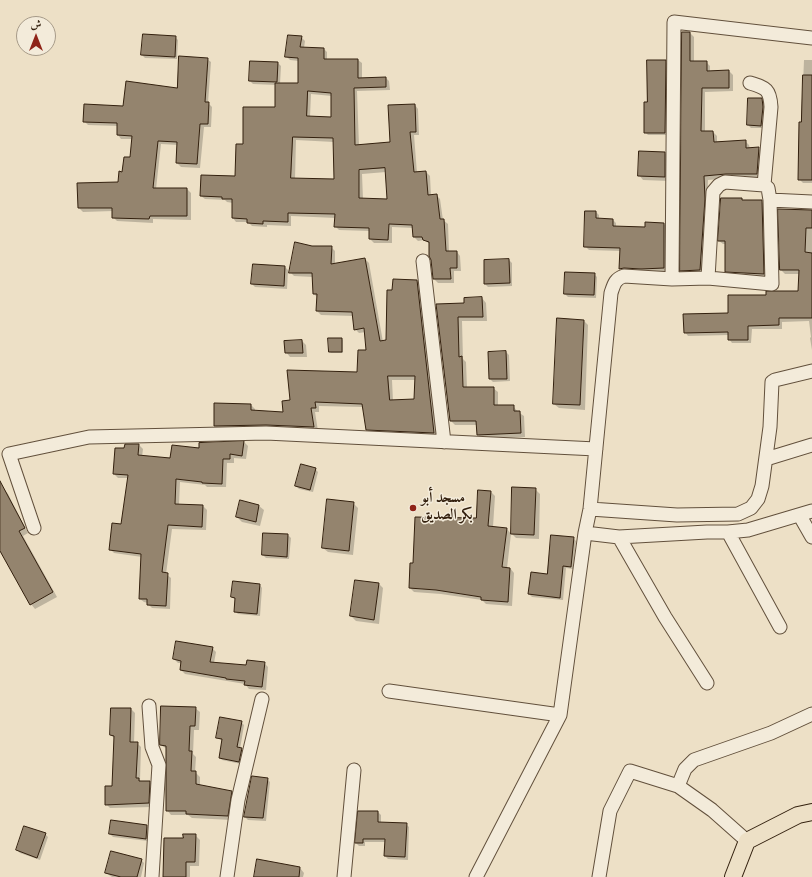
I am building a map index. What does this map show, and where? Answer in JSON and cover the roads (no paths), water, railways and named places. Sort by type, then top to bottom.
[{"type":"main road","points":[[733,877],[747,841],[798,815],[812,812]]},
{"type":"street","points":[[672,278],[674,22],[812,38]]},
{"type":"street","points":[[750,83],[766,89],[770,97],[771,107],[764,185]]},
{"type":"street","points":[[476,877],[560,715],[585,533],[590,509],[611,293],[615,282],[618,278],[624,276],[708,278],[772,284],[770,200],[768,188],[764,185],[725,182],[719,185],[713,192],[708,278]]},
{"type":"street","points":[[770,200],[812,202]]},
{"type":"street","points":[[423,261],[444,442]]},
{"type":"street","points":[[590,509],[677,516],[738,514],[751,508],[758,499],[762,486],[770,426],[772,382],[812,371]]},
{"type":"street","points":[[34,528],[9,454],[90,437],[266,433],[596,449]]},
{"type":"street","points":[[766,459],[812,445]]},
{"type":"street","points":[[585,533],[619,537],[728,532],[748,530],[806,514],[812,537]]},
{"type":"street","points":[[728,532],[780,628]]},
{"type":"street","points":[[619,537],[665,617],[707,683]]},
{"type":"street","points":[[389,691],[560,715]]},
{"type":"street","points":[[227,877],[238,800],[262,699]]},
{"type":"street","points":[[148,706],[152,747],[159,765],[152,877]]},
{"type":"street","points":[[678,786],[686,769],[694,760],[771,733],[812,714]]},
{"type":"street","points":[[344,877],[354,770]]},
{"type":"street","points":[[599,877],[610,811],[630,771],[678,786],[712,810],[747,841]]},
{"type":"place","name":"مسجد أبو بكر الصديق","points":[[413,508]]}]
